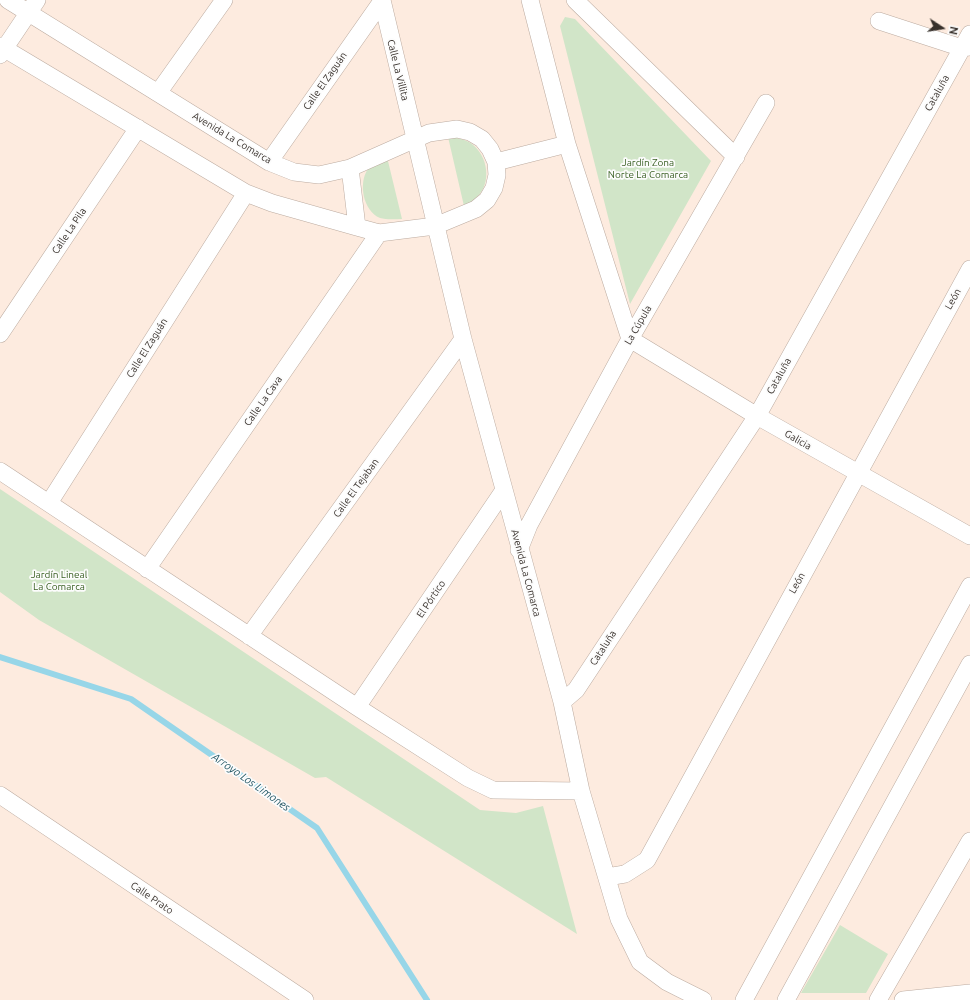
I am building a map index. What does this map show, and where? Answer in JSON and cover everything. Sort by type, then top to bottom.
[{"type":"street","name":"Avenida La Comarca","points":[[8,0],[33,7],[158,93],[269,162],[294,172],[319,175],[350,168],[415,140],[434,226],[462,339],[562,702],[581,791],[619,919],[640,962],[667,982],[703,1000]]},
{"type":"street","points":[[158,93],[224,0]]},
{"type":"street","points":[[530,0],[567,144],[630,339]]},
{"type":"street","points":[[575,0],[736,157]]},
{"type":"street","name":"Calle La Villita","points":[[382,1],[415,140]]},
{"type":"street","name":"Calle El Zaguán","points":[[269,162],[382,1]]},
{"type":"street","points":[[33,7],[1,50],[138,128],[246,193],[272,203],[379,233],[434,226],[476,209],[487,200],[494,188],[497,175],[496,162],[486,144],[470,132],[457,129],[430,133],[415,140]]},
{"type":"street","points":[[880,21],[967,43]]},
{"type":"street","name":"Cataluña","points":[[562,702],[576,690],[757,416],[967,43]]},
{"type":"street","name":"La Cúpula","points":[[519,550],[529,525],[630,339],[766,103]]},
{"type":"street","name":"Calle La Pila","points":[[0,334],[138,128]]},
{"type":"street","points":[[496,162],[567,144]]},
{"type":"street","points":[[350,168],[357,227]]},
{"type":"street","name":"Calle El Zaguán","points":[[49,503],[246,193]]},
{"type":"street","name":"Calle La Cava","points":[[147,569],[379,233]]},
{"type":"street","name":"León","points":[[607,877],[625,874],[647,860],[970,269]]},
{"type":"street","name":"Calle El Tejaban","points":[[249,636],[462,339]]},
{"type":"street","name":"Galicia","points":[[630,339],[757,416],[857,474],[970,536]]},
{"type":"street","points":[[0,471],[357,707],[468,778],[493,790],[581,791]]},
{"type":"street","name":"El Pórtico","points":[[357,707],[504,490]]},
{"type":"street","points":[[744,1000],[970,586]]},
{"type":"street","points":[[786,1000],[970,664]]},
{"type":"street","name":"Calle Prato","points":[[0,796],[305,1000]]},
{"type":"street","points":[[878,1000],[970,841]]},
{"type":"street","points":[[903,1000],[970,994]]},
{"type":"green space","name":"Jardín Zona Norte La Comarca","points":[[565,17],[575,19],[711,161],[630,304],[560,26]]},
{"type":"green space","points":[[448,137],[458,138],[472,144],[482,155],[485,162],[486,177],[482,191],[474,200],[464,206]]},
{"type":"green space","points":[[387,157],[402,219],[380,218],[370,209],[364,196],[363,182],[368,169]]},
{"type":"green space","name":"Jardín Lineal La Comarca","points":[[0,489],[480,810],[516,813],[543,806],[577,934],[326,777],[315,778],[39,620],[0,592]]},
{"type":"green space","points":[[840,925],[888,954],[866,993],[801,993]]},
{"type":"waterway","name":"Arroyo Los Limones","points":[[0,657],[131,699],[317,828],[427,1000]]}]
